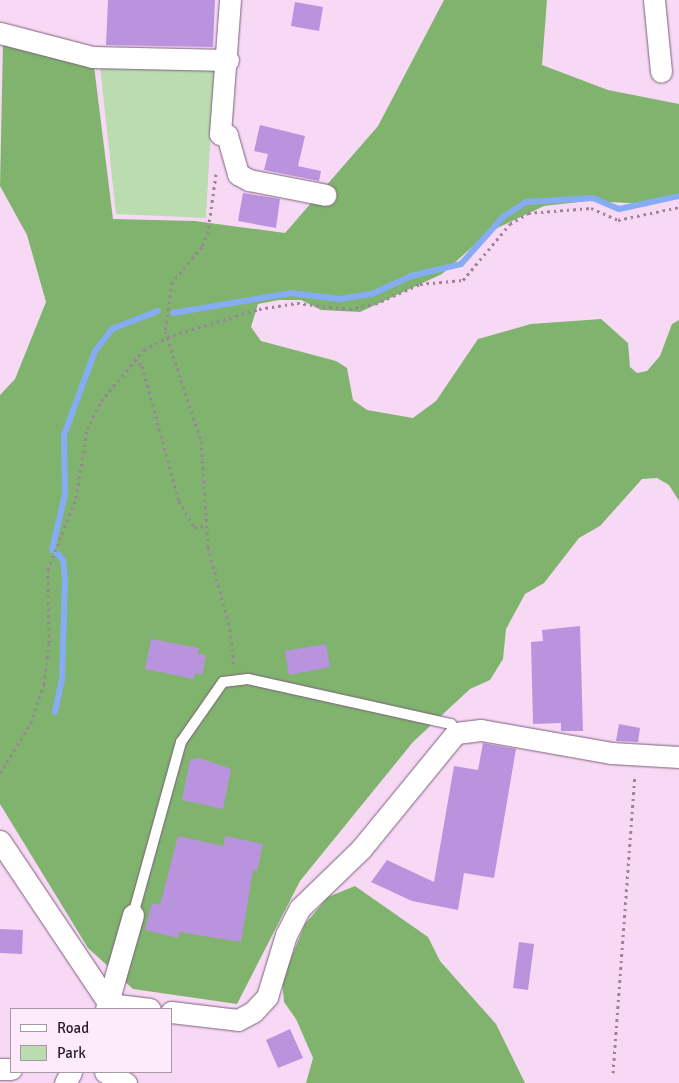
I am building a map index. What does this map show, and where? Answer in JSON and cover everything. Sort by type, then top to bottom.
[{"type":"street","points":[[230,0],[228,60],[220,134],[227,135],[238,174],[249,180],[326,195]]},
{"type":"street","points":[[654,0],[660,72]]},
{"type":"street","points":[[0,33],[92,57],[228,60]]},
{"type":"street","points":[[172,1012],[238,1020],[253,1012],[267,998],[286,935],[300,908],[361,850],[456,734],[481,730],[637,756],[679,757]]},
{"type":"street","points":[[0,841],[107,1006]]},
{"type":"street","points":[[107,1006],[133,915]]},
{"type":"street","points":[[107,1006],[136,1008]]},
{"type":"street","points":[[107,1073],[126,1083]]},
{"type":"lane","points":[[133,915],[181,742],[214,691],[235,678],[451,724],[456,734]]},
{"type":"path","points":[[217,168],[208,231],[167,294],[167,337],[201,441],[207,526],[235,678]]},
{"type":"path","points":[[0,773],[31,723],[44,684],[49,643],[48,570],[76,498],[87,429],[101,401],[134,359],[167,337],[259,309],[297,303],[350,309],[375,304],[414,286],[463,280],[510,224],[528,213],[591,208],[618,220],[679,207]]},
{"type":"path","points":[[134,359],[142,366],[179,501],[194,527],[207,526]]},
{"type":"path","points":[[613,1073],[637,756]]},
{"type":"green space","points":[[444,0],[547,0],[542,65],[608,90],[679,104],[679,198],[649,204],[588,201],[544,206],[489,232],[442,274],[360,312],[321,310],[301,300],[279,300],[258,304],[251,327],[261,341],[336,361],[347,368],[353,400],[367,410],[413,418],[436,401],[478,339],[531,324],[601,319],[628,343],[630,367],[637,373],[647,371],[660,356],[672,324],[679,320],[679,501],[669,485],[657,478],[642,479],[600,526],[579,538],[544,583],[525,594],[506,629],[503,659],[490,680],[470,689],[413,742],[300,881],[237,1004],[133,989],[88,948],[0,804],[0,395],[15,379],[46,302],[27,235],[0,186],[3,42],[94,66],[113,219],[195,221],[285,233],[378,126]]},
{"type":"green space","points":[[100,66],[214,70],[206,218],[116,214]]},
{"type":"green space","points":[[355,886],[428,937],[440,961],[496,1024],[525,1083],[306,1083],[313,1058],[296,1019],[284,1002],[282,980],[305,924],[328,897]]},
{"type":"building","points":[[108,0],[215,0],[213,47],[106,45]]},
{"type":"building","points":[[295,2],[323,7],[319,31],[291,26]]},
{"type":"building","points":[[260,125],[305,136],[298,166],[321,171],[319,181],[264,170],[268,154],[254,151]]},
{"type":"building","points":[[243,193],[280,199],[276,228],[238,221]]},
{"type":"building","points":[[580,626],[583,731],[561,731],[561,723],[533,724],[531,642],[543,641],[542,630]]},
{"type":"building","points":[[151,639],[199,648],[198,654],[206,655],[202,675],[195,673],[194,679],[145,669]]},
{"type":"building","points":[[326,644],[330,667],[289,675],[285,651]]},
{"type":"building","points":[[619,724],[640,728],[638,742],[616,741]]},
{"type":"building","points":[[483,743],[516,749],[494,878],[464,873],[458,910],[412,901],[371,882],[387,860],[434,882],[454,766],[478,770]]},
{"type":"building","points":[[199,758],[231,769],[223,809],[182,800],[190,760]]},
{"type":"building","points":[[178,836],[224,846],[225,836],[263,844],[257,871],[253,870],[241,942],[179,932],[178,938],[145,930],[152,903],[160,905]]},
{"type":"building","points":[[0,929],[23,930],[22,954],[0,953]]},
{"type":"building","points":[[519,942],[534,944],[528,990],[513,988]]},
{"type":"building","points":[[290,1029],[303,1058],[278,1068],[266,1040]]},
{"type":"waterway","points":[[173,313],[291,293],[340,299],[372,294],[411,276],[461,264],[503,217],[526,202],[593,198],[619,209],[679,196]]},
{"type":"waterway","points":[[52,550],[65,494],[64,435],[95,351],[112,329],[158,311]]},
{"type":"waterway","points":[[55,712],[62,680],[65,579],[63,560],[57,553]]}]
